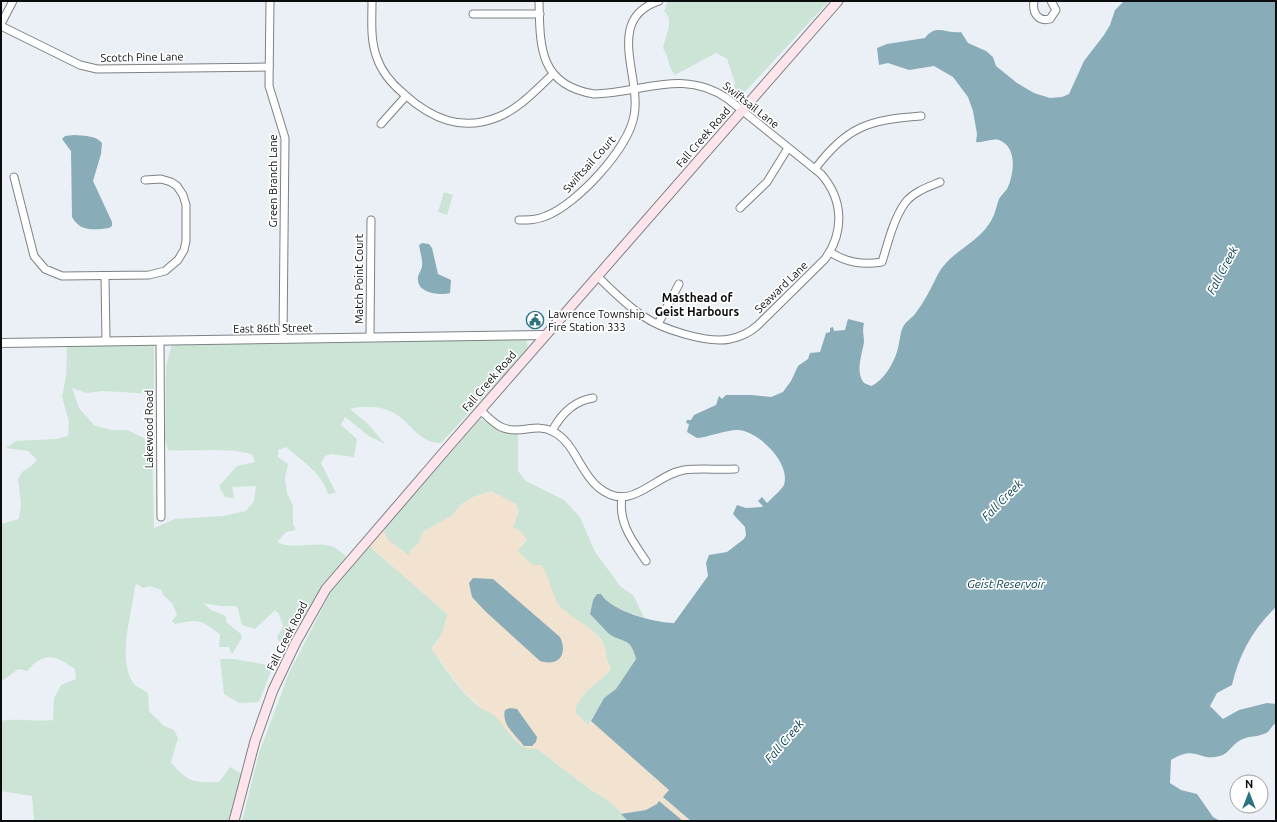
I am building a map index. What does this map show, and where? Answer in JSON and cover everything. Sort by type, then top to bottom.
[{"type":"main road","name":"Fall Creek Road","points":[[234,821],[251,755],[267,707],[288,658],[311,613],[326,589],[358,549],[838,1]]},
{"type":"street","points":[[1,25],[12,1]]},
{"type":"street","name":"Green Branch Lane","points":[[270,1],[270,91],[285,138],[283,338]]},
{"type":"street","points":[[372,1],[373,39],[377,58],[390,80],[406,96],[433,116],[450,121],[472,123],[492,119],[509,111],[553,74],[546,63],[541,50],[539,1]]},
{"type":"street","name":"Swiftsail Court","points":[[519,220],[534,220],[547,216],[568,204],[580,194],[616,153],[625,140],[633,123],[636,104],[635,88],[628,47],[629,33],[638,14],[649,6],[660,1]]},
{"type":"street","points":[[1034,1],[1034,11],[1040,19],[1045,20],[1050,19],[1056,10],[1051,1]]},
{"type":"street","points":[[474,14],[540,14]]},
{"type":"street","name":"Scotch Pine Lane","points":[[1,25],[80,65],[97,69],[269,67]]},
{"type":"street","name":"Swiftsail Lane","points":[[553,74],[564,84],[583,93],[597,94],[672,83],[696,84],[724,96],[815,169],[832,189],[839,209],[839,230],[830,252]]},
{"type":"street","points":[[381,124],[406,96]]},
{"type":"street","points":[[815,169],[836,143],[861,127],[886,119],[921,116]]},
{"type":"street","points":[[740,208],[767,182],[788,148]]},
{"type":"street","points":[[14,177],[30,247],[40,265],[49,272],[62,276],[149,275],[159,273],[172,266],[184,250],[186,230],[186,205],[184,195],[177,186],[169,181],[145,180]]},
{"type":"street","points":[[830,252],[852,262],[871,264],[882,262],[894,223],[905,202],[921,190],[940,182]]},
{"type":"street","name":"Match Point Court","points":[[370,337],[371,220]]},
{"type":"street","name":"Seaward Lane","points":[[597,276],[637,312],[658,324],[673,331],[717,340],[739,337],[757,326],[821,264],[830,252]]},
{"type":"street","points":[[105,276],[106,341]]},
{"type":"street","points":[[658,324],[679,284]]},
{"type":"street","name":"East 86th Street","points":[[1,343],[545,335]]},
{"type":"street","name":"Lakewood Road","points":[[160,341],[161,517]]},
{"type":"street","points":[[552,431],[563,414],[571,407],[580,401],[593,398]]},
{"type":"street","points":[[480,410],[497,424],[506,429],[541,428],[552,431],[568,444],[596,486],[611,495],[622,497],[640,493],[671,474],[684,470],[736,469]]},
{"type":"street","points":[[622,497],[621,510],[624,526],[646,561]]},
{"type":"shaded area","points":[[491,491],[516,504],[519,512],[518,529],[527,539],[522,544],[536,565],[541,565],[546,571],[549,581],[581,620],[595,632],[606,646],[608,662],[611,667],[602,680],[589,689],[588,724],[591,721],[670,790],[663,797],[691,821],[630,821],[609,801],[591,790],[537,749],[530,750],[521,746],[490,713],[483,710],[464,692],[431,648],[437,643],[445,625],[447,614],[368,545],[382,527],[410,551],[418,544],[424,531],[451,516],[463,503],[473,497]]},
{"type":"green space","points":[[668,1],[829,1],[742,95],[734,88],[735,83],[727,59],[716,53],[675,75],[671,69],[663,48],[669,24],[669,19],[664,11]]},
{"type":"green space","points":[[444,192],[453,195],[447,215],[438,212]]},
{"type":"green space","points":[[526,339],[528,347],[521,356],[441,443],[434,443],[423,438],[400,417],[389,411],[376,407],[350,409],[368,424],[385,444],[369,436],[345,417],[341,425],[357,439],[354,457],[331,454],[325,456],[321,463],[336,493],[328,494],[321,480],[316,474],[305,462],[286,447],[278,450],[278,457],[288,464],[285,478],[287,493],[293,506],[293,524],[296,530],[286,532],[277,542],[290,546],[326,545],[335,548],[346,556],[319,594],[291,646],[282,645],[277,638],[283,626],[279,614],[275,610],[255,629],[242,625],[237,606],[221,606],[203,603],[211,610],[226,616],[226,622],[241,634],[242,638],[232,654],[229,647],[219,647],[220,634],[208,625],[195,621],[175,624],[172,621],[177,615],[172,603],[164,596],[161,590],[150,586],[143,588],[137,584],[135,586],[127,636],[126,661],[128,673],[134,684],[148,693],[149,711],[164,726],[174,730],[178,738],[171,762],[182,774],[192,780],[219,782],[230,767],[242,774],[231,821],[34,821],[32,796],[1,791],[1,721],[53,720],[54,698],[61,685],[76,679],[75,669],[56,658],[50,657],[39,660],[27,671],[18,669],[1,682],[1,524],[19,519],[21,504],[18,479],[22,472],[37,460],[28,451],[6,448],[16,441],[57,439],[68,436],[69,422],[62,397],[66,376],[67,345],[154,343],[154,394],[103,391],[87,393],[72,388],[79,408],[95,426],[112,430],[127,430],[152,442],[154,528],[175,519],[223,516],[246,511],[254,501],[256,486],[232,487],[234,498],[225,497],[219,486],[237,466],[255,462],[252,454],[220,450],[168,450],[165,439],[166,366],[172,344]]},
{"type":"green space","points":[[480,419],[505,430],[518,433],[518,471],[526,481],[564,500],[580,517],[595,552],[621,587],[634,596],[644,618],[620,609],[596,597],[593,600],[590,614],[613,636],[628,643],[634,651],[636,659],[616,689],[604,698],[588,725],[576,713],[576,707],[586,692],[604,677],[611,667],[607,660],[604,645],[596,633],[560,606],[541,565],[532,565],[518,551],[527,539],[518,529],[513,527],[519,512],[516,504],[491,491],[473,497],[463,503],[451,516],[424,531],[418,544],[410,551],[409,555],[388,540],[382,527]]},
{"type":"green space","points":[[368,545],[447,614],[442,632],[431,648],[454,681],[467,696],[482,709],[491,713],[497,718],[511,736],[522,746],[529,749],[537,749],[591,790],[609,801],[630,821],[242,821],[259,753],[289,673],[336,582]]},
{"type":"green space","points":[[220,659],[234,659],[273,666],[259,702],[239,703],[224,694]]},
{"type":"water","name":"Geist Reservoir","points":[[1124,1],[1276,1],[1276,607],[1260,624],[1248,643],[1243,652],[1232,685],[1217,693],[1210,706],[1223,719],[1239,710],[1267,703],[1276,704],[1276,723],[1268,732],[1242,739],[1220,756],[1207,757],[1187,753],[1171,760],[1170,783],[1181,790],[1197,794],[1213,817],[1220,821],[691,821],[663,797],[669,790],[591,721],[604,698],[616,689],[636,659],[634,651],[628,643],[608,633],[590,614],[593,600],[597,594],[601,594],[606,600],[623,611],[656,621],[674,623],[708,576],[706,563],[709,555],[727,552],[744,539],[746,535],[745,527],[733,514],[737,505],[746,508],[762,507],[763,506],[758,501],[762,497],[767,503],[783,487],[785,476],[783,467],[772,450],[755,436],[747,432],[735,430],[697,438],[687,432],[689,424],[686,423],[687,420],[691,420],[694,415],[716,405],[719,396],[722,399],[726,395],[771,397],[783,392],[791,381],[798,366],[808,359],[810,353],[820,352],[826,333],[830,332],[830,328],[833,327],[834,331],[845,330],[848,319],[864,323],[864,342],[860,363],[861,379],[864,383],[871,386],[880,380],[894,359],[904,325],[922,304],[943,266],[977,238],[991,221],[999,199],[1007,189],[1013,169],[1012,155],[1005,144],[999,140],[976,142],[977,134],[973,111],[968,97],[953,77],[934,66],[909,70],[888,63],[879,65],[877,48],[887,44],[925,38],[933,31],[937,30],[961,32],[968,43],[986,51],[993,57],[996,66],[1017,83],[1034,93],[1050,98],[1062,97],[1069,94],[1084,61],[1104,35],[1110,25],[1115,10]]},
{"type":"water","points":[[74,135],[93,137],[102,143],[101,154],[93,181],[112,222],[112,226],[109,228],[83,228],[75,222],[72,217],[71,151],[62,139],[65,136]]},
{"type":"water","points":[[422,243],[429,244],[432,248],[438,274],[451,280],[450,293],[435,294],[425,291],[419,284],[418,277],[422,269],[422,259],[419,245]]},
{"type":"water","points":[[473,578],[493,579],[560,637],[563,649],[560,658],[557,661],[552,662],[540,661],[485,611],[472,597],[469,583]]},
{"type":"water","points":[[510,708],[517,709],[537,737],[536,742],[532,746],[524,746],[507,725],[504,715],[505,710]]},
{"type":"water","points":[[659,801],[683,821],[628,821],[621,814],[646,810],[657,804]]},
{"type":"place","name":"Lawrence Township Fire Station 333","points":[[535,320]]},
{"type":"district","name":"Masthead of Geist Harbours","points":[[697,304]]},
{"type":"water label","name":"Fall Creek","points":[[1222,270]]},
{"type":"water label","name":"Fall Creek","points":[[1002,500]]},
{"type":"water label","name":"Fall Creek","points":[[784,741]]}]
